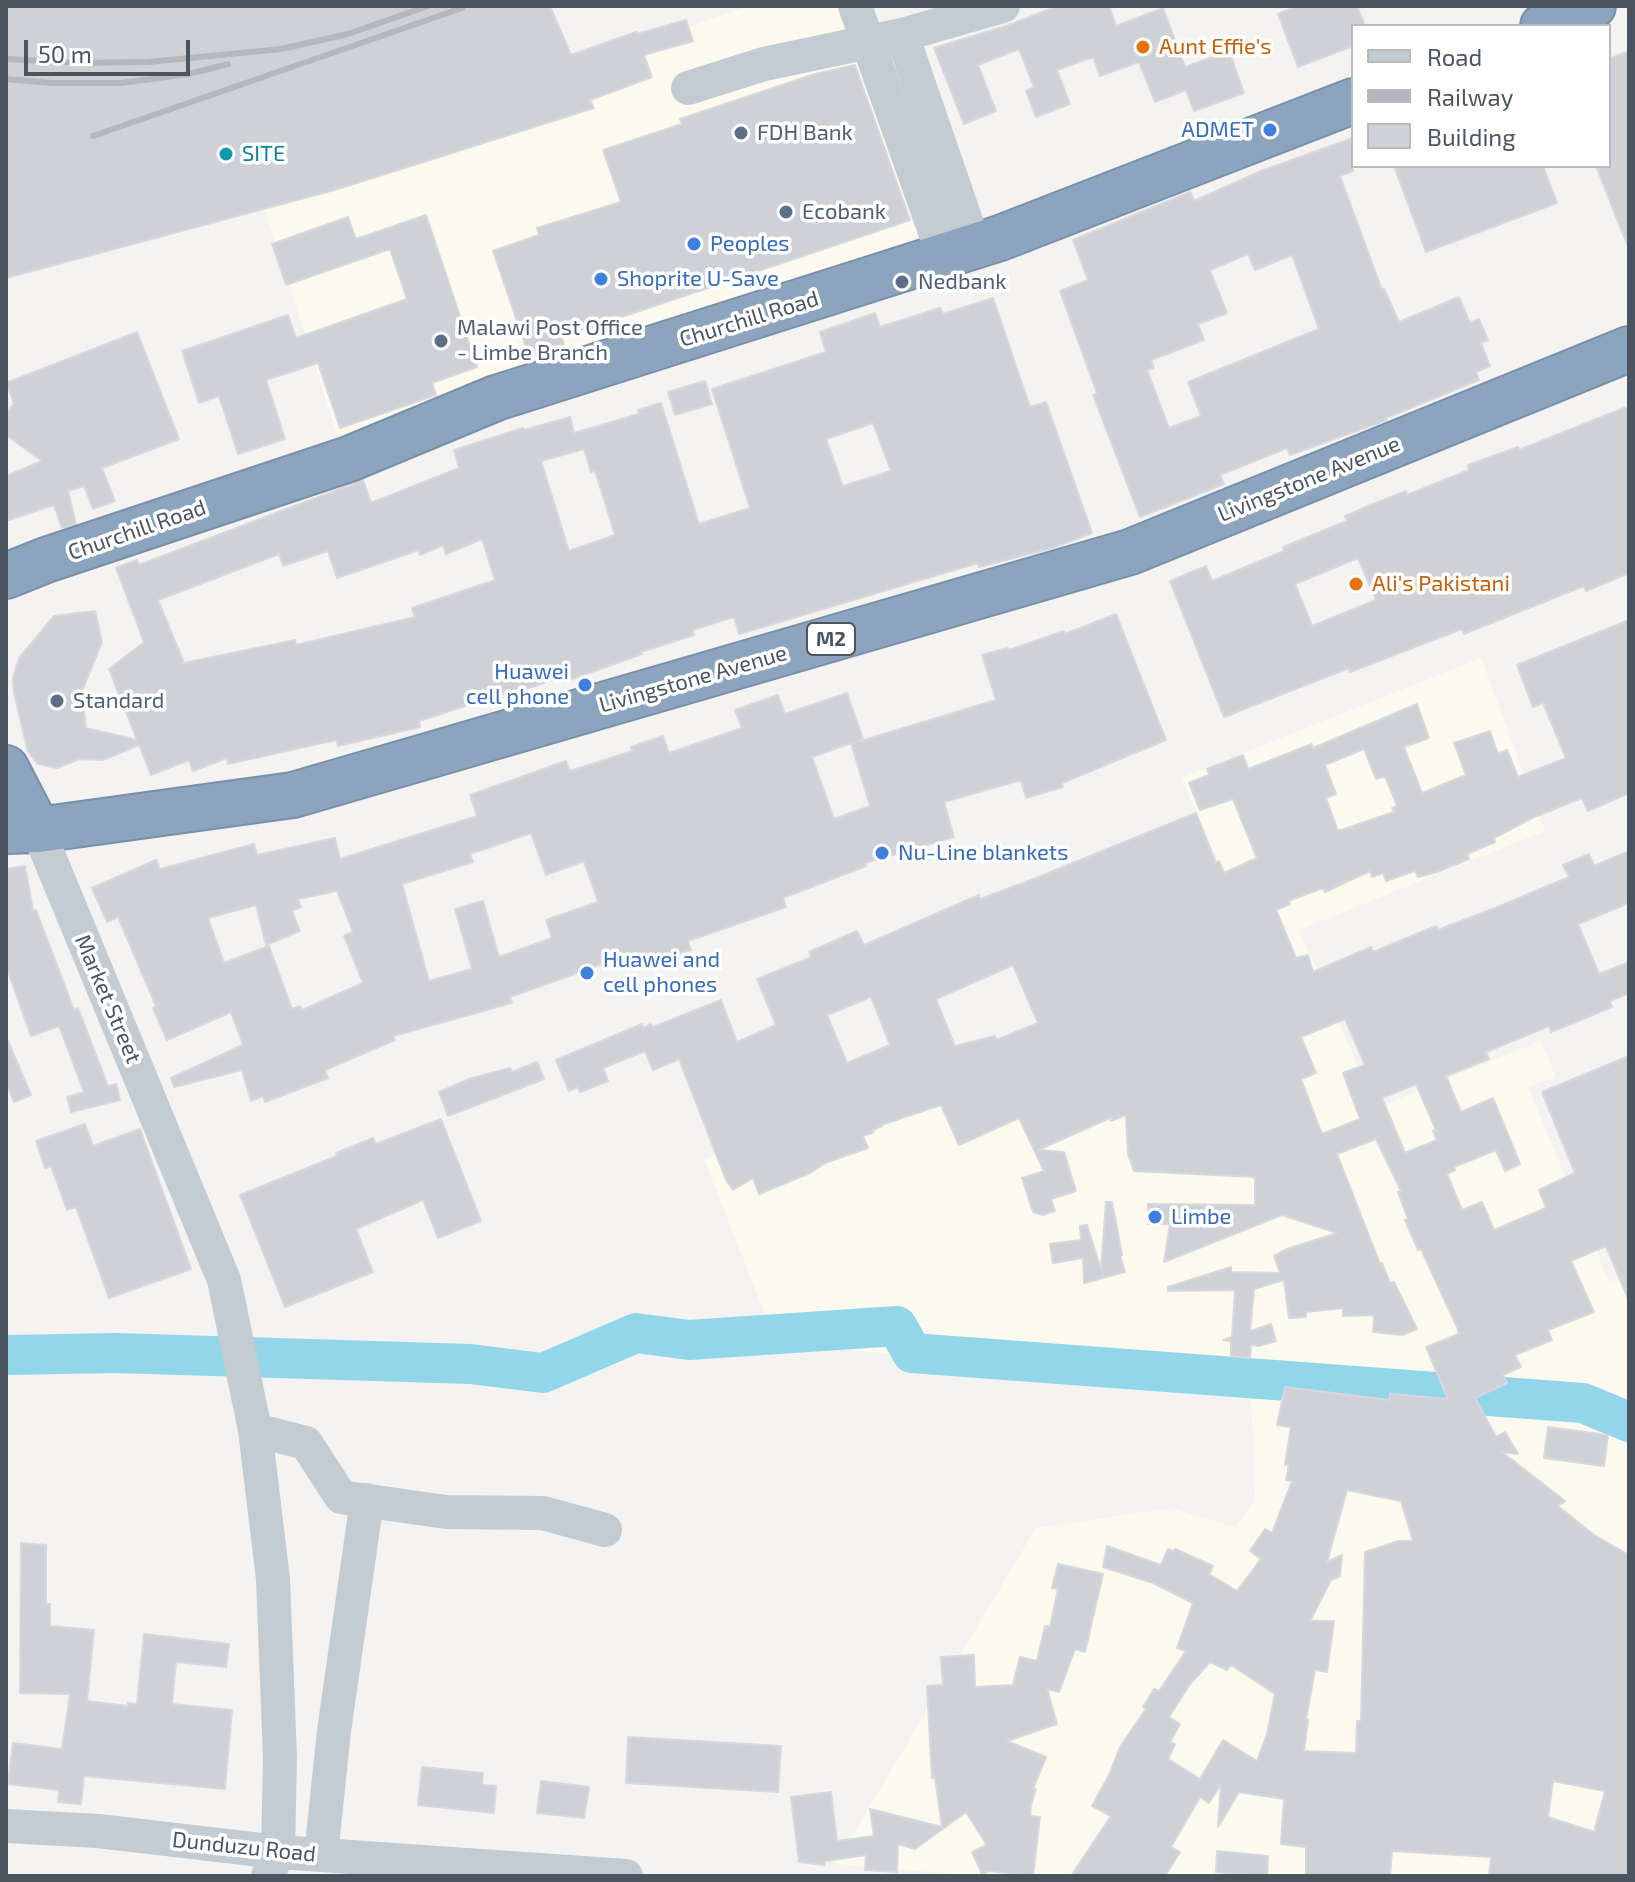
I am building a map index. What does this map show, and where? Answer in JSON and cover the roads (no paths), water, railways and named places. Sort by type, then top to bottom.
[{"type":"highway","points":[[1548,24],[1593,6]]},
{"type":"highway","name":"Churchill Road","points":[[6,576],[349,459],[496,398],[960,252],[1351,102]]},
{"type":"highway","name":"Livingstone Avenue","points":[[22,830],[293,795],[1130,552],[1629,349]]},
{"type":"highway","points":[[6,768],[22,830]]},
{"type":"street","points":[[855,6],[902,141],[960,252]]},
{"type":"street","points":[[688,88],[764,64],[867,43],[912,24],[1003,6]]},
{"type":"street","points":[[912,24],[960,252]]},
{"type":"street","points":[[902,141],[935,130]]},
{"type":"street","name":"Market Street","points":[[22,830],[179,1168],[224,1280],[255,1430],[273,1579],[280,1758],[273,1864]]},
{"type":"street","points":[[255,1430],[306,1443],[341,1497],[446,1512],[543,1513],[605,1530]]},
{"type":"street","points":[[321,1855],[334,1731],[367,1500]]},
{"type":"street","name":"Dunduzu Road","points":[[6,1826],[98,1831],[273,1864],[321,1855],[626,1876]]},
{"type":"waterway","points":[[6,1355],[116,1353],[470,1364],[543,1373],[636,1333],[689,1340],[897,1326],[912,1353],[1583,1403],[1629,1422]]},
{"type":"railway","points":[[6,59],[82,63],[149,62],[281,49],[348,34],[428,6]]},
{"type":"railway","points":[[93,136],[462,8]]},
{"type":"railway","points":[[6,79],[121,83],[189,74],[228,64]]},
{"type":"place","name":"Aunt Effie's","points":[[1143,47]]},
{"type":"place","name":"ADMET","points":[[1270,130]]},
{"type":"place","name":"FDH Bank","points":[[741,133]]},
{"type":"place","name":"SITE","points":[[226,154]]},
{"type":"place","name":"Ecobank","points":[[786,212]]},
{"type":"place","name":"Peoples","points":[[694,244]]},
{"type":"place","name":"Shoprite U-Save","points":[[601,279]]},
{"type":"place","name":"Nedbank","points":[[902,282]]},
{"type":"place","name":"Malawi Post Office - Limbe Branch","points":[[441,341]]},
{"type":"place","name":"Ali's Pakistani","points":[[1356,584]]},
{"type":"place","name":"Huawei cell phone","points":[[585,685]]},
{"type":"place","name":"Standard","points":[[57,701]]},
{"type":"place","name":"Nu-Line blankets","points":[[882,853]]},
{"type":"place","name":"Huawei and cell phones","points":[[587,973]]},
{"type":"place","name":"Limbe","points":[[1155,1217]]}]
